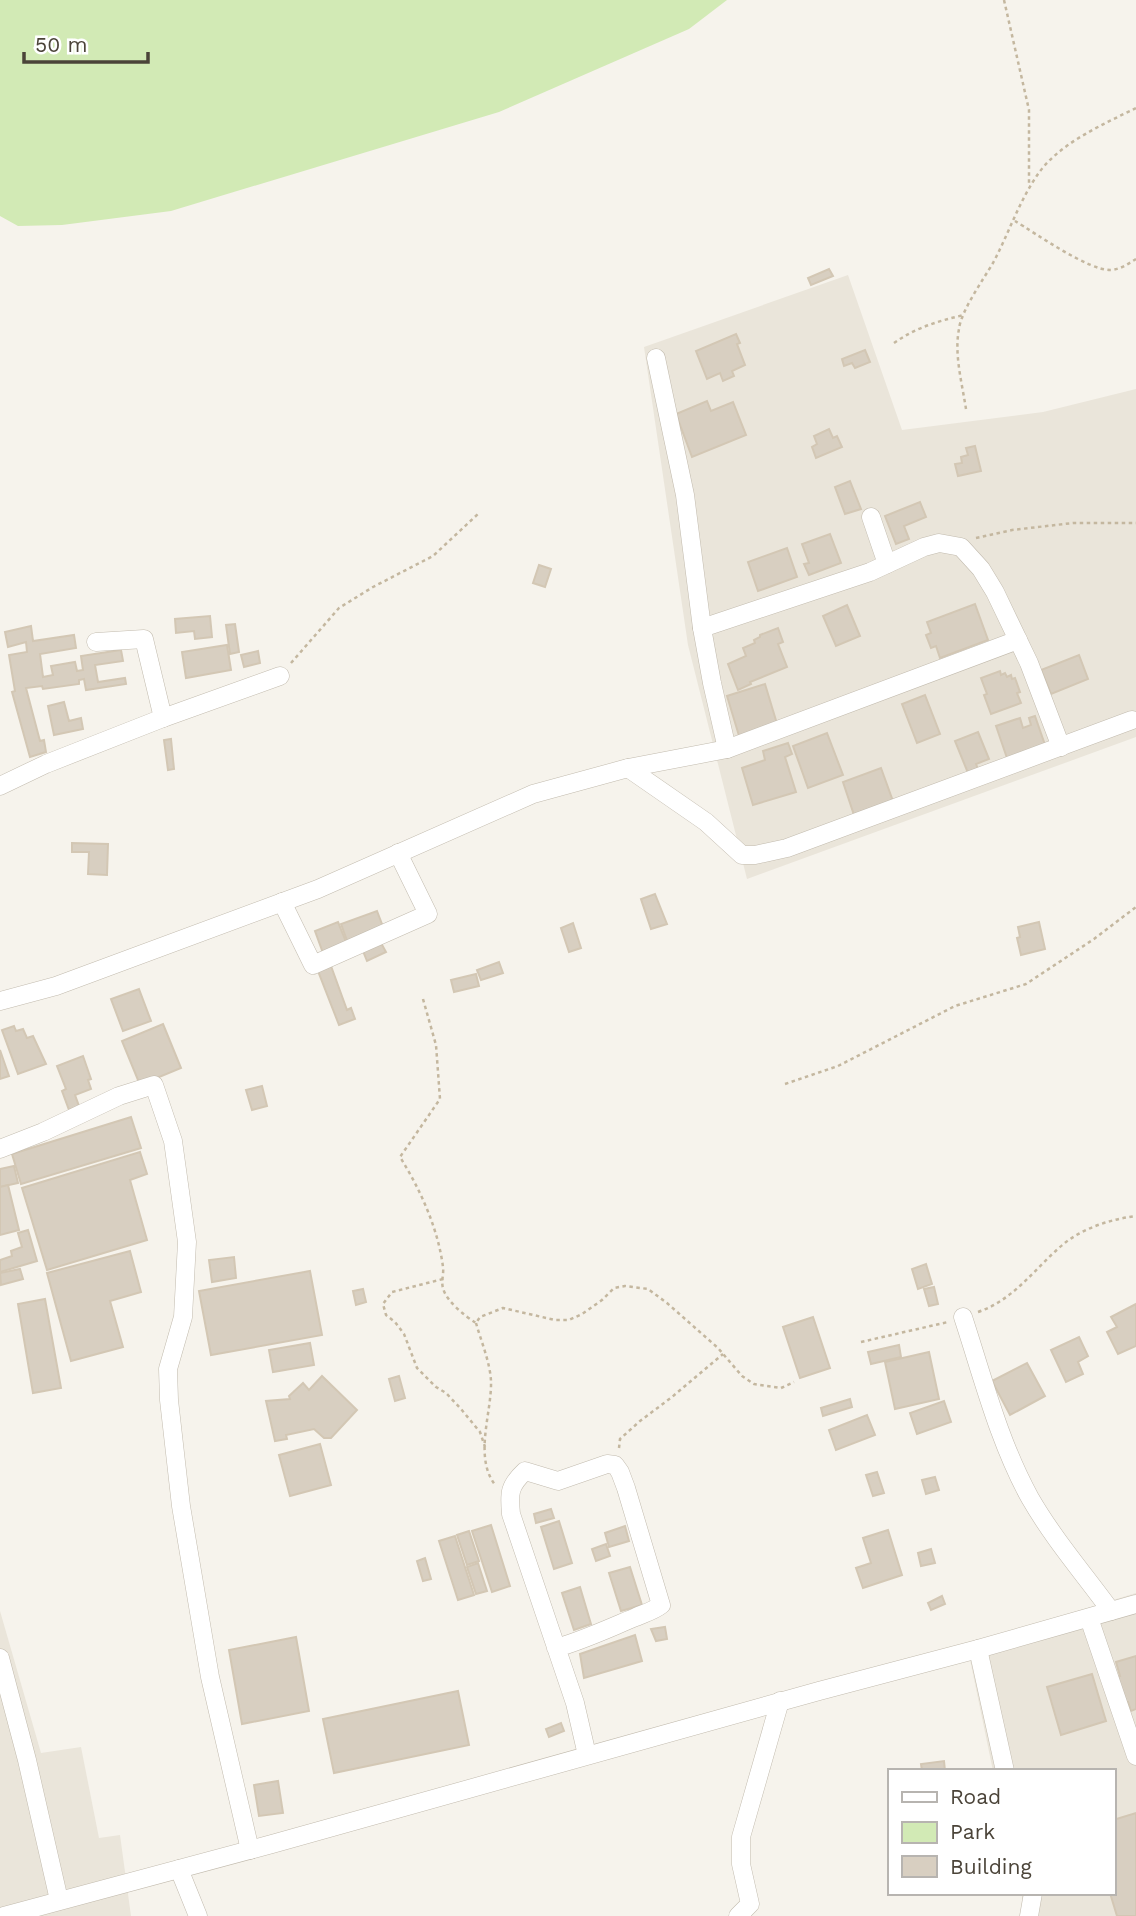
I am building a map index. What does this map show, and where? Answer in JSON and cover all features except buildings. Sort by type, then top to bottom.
[{"type":"street","points":[[656,358],[685,495],[702,628],[727,749]]},
{"type":"street","points":[[871,517],[887,564]]},
{"type":"street","points":[[702,628],[870,572],[924,547],[939,543],[961,547],[981,569],[995,592],[1029,663],[1061,747]]},
{"type":"street","points":[[96,642],[144,639],[163,718]]},
{"type":"street","points":[[0,1001],[56,986],[318,889],[533,794],[628,768],[727,749],[1018,640]]},
{"type":"street","points":[[0,786],[46,764],[279,676]]},
{"type":"street","points":[[628,768],[706,822],[742,855],[755,855],[787,848],[1132,720]]},
{"type":"street","points":[[282,902],[313,965],[428,914],[398,853]]},
{"type":"street","points":[[0,1149],[119,1096],[155,1085],[173,1141],[187,1241],[183,1317],[168,1369],[181,1506],[210,1677],[250,1850]]},
{"type":"street","points":[[963,1317],[1006,1449],[1030,1498],[1111,1611]]},
{"type":"street","points":[[556,1648],[583,1640],[661,1605],[626,1488],[615,1465],[607,1464],[558,1481],[525,1471],[514,1482],[509,1495],[511,1514],[556,1648],[575,1703],[587,1755]]},
{"type":"street","points":[[4,1916],[1136,1604]]},
{"type":"street","points":[[1089,1618],[1136,1756]]},
{"type":"street","points":[[978,1649],[1005,1769]]},
{"type":"street","points":[[0,1658],[59,1900]]},
{"type":"street","points":[[738,1916],[750,1904],[741,1864],[741,1837],[780,1701]]},
{"type":"street","points":[[179,1869],[198,1916]]},
{"type":"street","points":[[1029,1916],[1033,1895]]},
{"type":"street","points":[[1033,1895],[1037,1916]]},
{"type":"path","points":[[1004,0],[1029,110],[1029,188]]},
{"type":"path","points":[[966,409],[957,343],[959,327],[1029,188],[1044,165],[1059,152],[1099,126],[1136,108]]},
{"type":"path","points":[[1014,220],[1096,267],[1110,270],[1123,267],[1136,259]]},
{"type":"path","points":[[894,343],[909,332],[937,321],[964,315]]},
{"type":"path","points":[[279,676],[339,608],[433,556],[479,513]]},
{"type":"path","points":[[945,543],[1012,530],[1073,523],[1136,523]]},
{"type":"path","points":[[785,1084],[838,1066],[955,1006],[1026,984],[1094,939],[1136,907]]},
{"type":"path","points":[[423,999],[436,1045],[440,1099],[400,1157],[412,1176],[433,1225],[443,1267],[443,1289],[453,1304],[476,1323],[491,1380],[485,1447],[487,1472],[494,1485],[509,1495]]},
{"type":"path","points":[[861,1342],[963,1317],[1000,1303],[1078,1234],[1105,1222],[1136,1216]]},
{"type":"path","points":[[443,1279],[393,1292],[383,1304],[386,1315],[395,1321],[404,1334],[417,1368],[461,1409],[480,1432],[485,1447]]},
{"type":"path","points":[[476,1323],[480,1317],[503,1308],[555,1320],[569,1320],[602,1300],[614,1288],[625,1286],[648,1289],[667,1303],[754,1384],[781,1388],[794,1382]]},
{"type":"path","points":[[615,1465],[620,1440],[723,1354]]},
{"type":"shaded area","points":[[848,275],[902,430],[1043,412],[1136,389],[1136,737],[747,879],[688,645],[644,347]]},
{"type":"shaded area","points":[[1136,1593],[1136,1916],[1027,1916],[1022,1895],[1115,1895],[1115,1769],[993,1769],[967,1645]]},
{"type":"shaded area","points":[[0,1611],[41,1753],[81,1747],[99,1838],[120,1835],[131,1916],[0,1916]]},
{"type":"green space","points":[[0,0],[727,0],[689,29],[499,112],[171,211],[62,225],[18,226],[0,216]]}]
